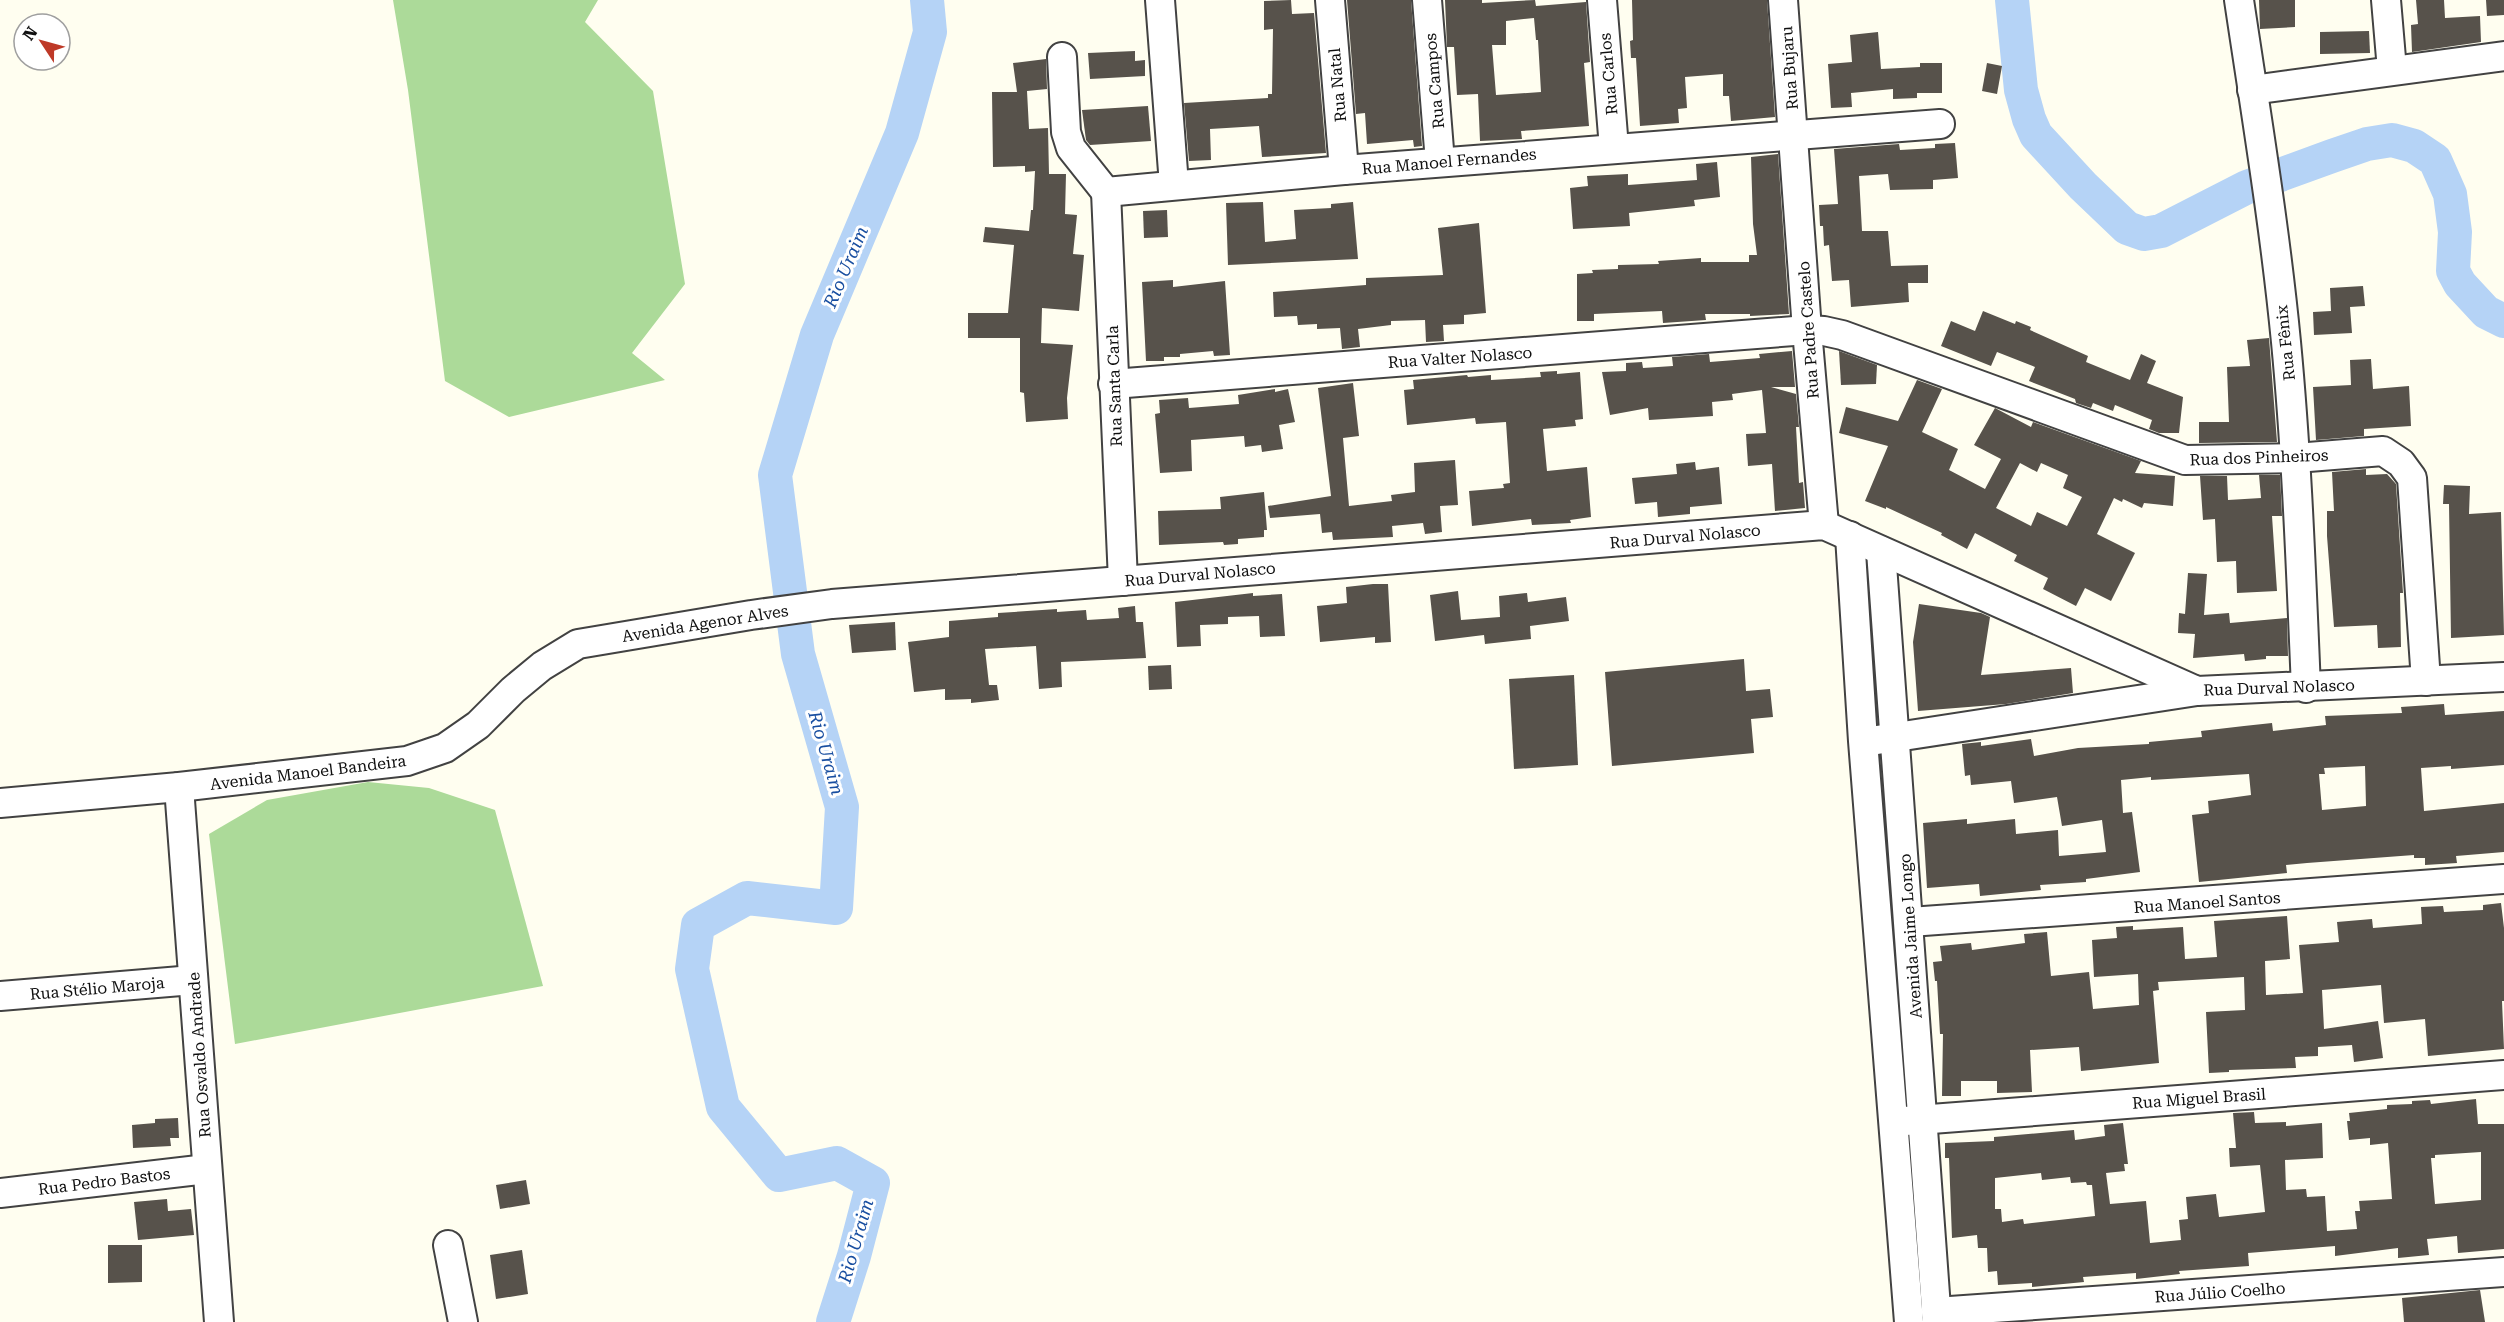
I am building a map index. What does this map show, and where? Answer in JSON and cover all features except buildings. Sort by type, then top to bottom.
[{"type":"street","points":[[1160,0],[1174,185]]},
{"type":"street","name":"Rua Natal","points":[[1330,0],[1344,170]]},
{"type":"street","name":"Rua Campos","points":[[1427,0],[1440,162]]},
{"type":"street","name":"Rua Carlos","points":[[1602,0],[1614,148]]},
{"type":"street","name":"Rua Bujaru","points":[[1783,0],[1794,136]]},
{"type":"street","name":"Rua Fênix","points":[[2239,0],[2272,213],[2296,458],[2306,688]]},
{"type":"street","points":[[2386,0],[2392,70]]},
{"type":"street","points":[[2252,90],[2504,56]]},
{"type":"street","points":[[1062,57],[1066,132],[1071,148],[1107,192]]},
{"type":"street","name":"Rua Manoel Fernandes","points":[[1107,192],[1440,162],[1940,124]]},
{"type":"street","name":"Rua Padre Castelo","points":[[1794,136],[1807,330],[1837,530],[1863,741],[1909,1322]]},
{"type":"street","name":"Rua Santa Carla","points":[[1107,192],[1113,384],[1123,580]]},
{"type":"street","name":"Rua Valter Nolasco","points":[[1113,384],[1807,330]]},
{"type":"street","name":"Rua dos Pinheiros","points":[[1807,330],[1842,335],[2185,460],[2296,458],[2383,451],[2401,463],[2412,478],[2426,681]]},
{"type":"street","name":"Rua Durval Nolasco","points":[[832,604],[1123,580],[1837,530],[2197,691],[2306,688],[2504,677]]},
{"type":"street","name":"Avenida Jaime Longo","points":[[1881,550],[1910,922],[1937,1317]]},
{"type":"street","name":"Avenida Agenor Alves","points":[[578,644],[832,604]]},
{"type":"street","name":"Avenida Manoel Bandeira","points":[[0,803],[179,787],[407,761],[445,748],[478,725],[513,690],[542,666],[578,644]]},
{"type":"street","points":[[1863,741],[1896,739],[2197,691]]},
{"type":"street","name":"Rua Osvaldo Andrade","points":[[179,787],[219,1322]]},
{"type":"street","name":"Rua Manoel Santos","points":[[1910,922],[2504,879]]},
{"type":"street","name":"Rua Stélio Maroja","points":[[0,996],[193,980]]},
{"type":"street","name":"Rua Miguel Brasil","points":[[1894,1122],[2504,1074]]},
{"type":"street","name":"Rua Pedro Bastos","points":[[0,1193],[207,1169]]},
{"type":"street","points":[[448,1245],[463,1322]]},
{"type":"street","name":"Rua Júlio Coelho","points":[[1937,1317],[2504,1272]]},
{"type":"green space","points":[[393,0],[598,0],[585,22],[653,91],[685,284],[632,353],[665,380],[509,417],[445,381],[408,90]]},
{"type":"green space","points":[[368,782],[429,788],[495,810],[543,986],[235,1044],[209,834],[267,800]]},
{"type":"waterway","name":"Rio Uraim","points":[[833,1322],[854,1256],[873,1183],[837,1163],[779,1175],[723,1107],[692,969],[698,925],[747,898],[836,908],[842,807],[798,654],[775,475],[817,335],[902,133],[930,32],[927,0]]},
{"type":"waterway","points":[[2012,0],[2021,90],[2036,135],[2083,186],[2127,228],[2144,234],[2161,231],[2247,187],[2367,144],[2392,140],[2414,146],[2435,160],[2450,194],[2455,232],[2453,271],[2460,284],[2486,312],[2504,321]]}]
